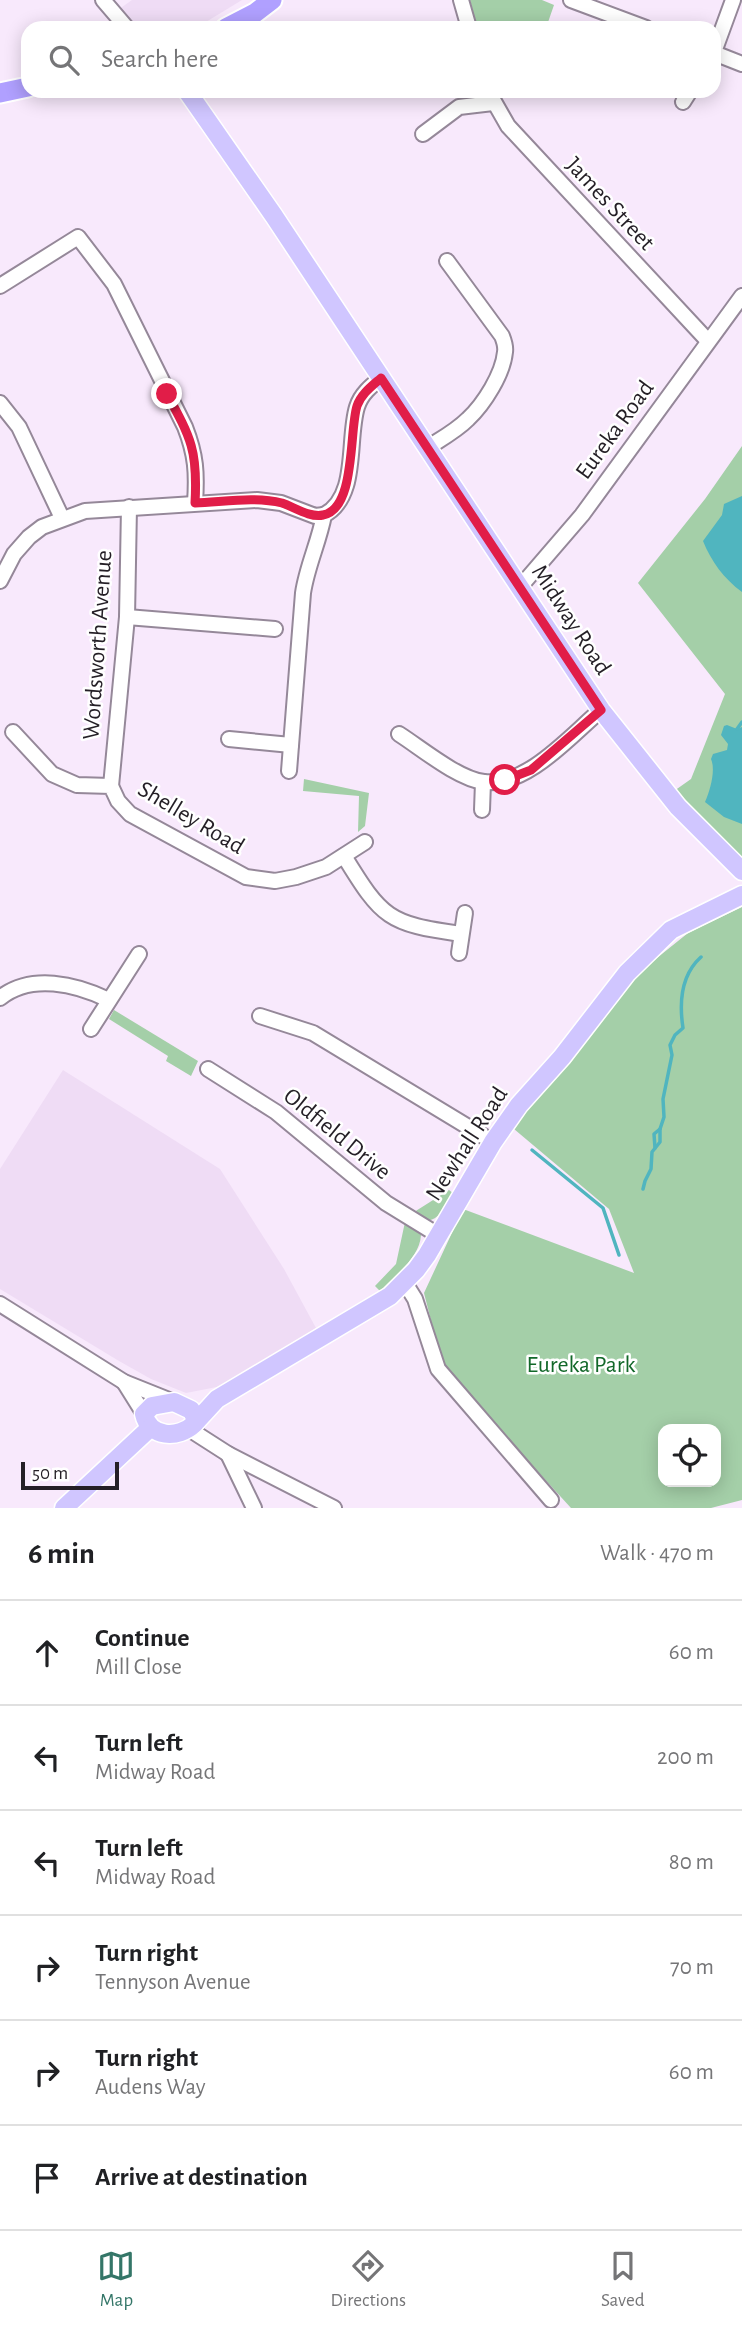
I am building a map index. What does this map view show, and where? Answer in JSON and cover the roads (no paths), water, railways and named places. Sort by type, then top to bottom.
[{"type":"highway","points":[[240,21],[272,0]]},
{"type":"highway","points":[[0,93],[21,88]]},
{"type":"main road","name":"Midway Road","points":[[192,98],[274,216],[601,710],[660,787],[742,871]]},
{"type":"main road","name":"Newhall Road","points":[[192,1426],[217,1399],[370,1309],[405,1283],[438,1236],[493,1142],[519,1105],[562,1057],[613,989],[644,954],[680,924],[742,895]]},
{"type":"main road","name":"Newhall Road","points":[[64,1508],[147,1421],[152,1406],[217,1399]]},
{"type":"main road","points":[[147,1421],[158,1432],[169,1434],[192,1426],[195,1417],[191,1410],[179,1404]]},
{"type":"street","points":[[103,0],[121,21]]},
{"type":"street","points":[[461,0],[467,21]]},
{"type":"street","points":[[571,0],[627,21]]},
{"type":"street","points":[[721,33],[733,0]]},
{"type":"street","points":[[721,56],[742,64]]},
{"type":"street","points":[[423,134],[459,107],[487,98]]},
{"type":"street","name":"James Street","points":[[491,98],[508,126],[708,341]]},
{"type":"street","points":[[0,286],[78,237],[114,284],[186,427],[195,451],[195,503]]},
{"type":"street","points":[[427,448],[470,418],[495,381],[506,348],[502,336],[447,261]]},
{"type":"street","name":"Eureka Road","points":[[520,587],[582,515],[742,296]]},
{"type":"street","points":[[0,581],[20,545],[42,527],[85,511],[257,500],[281,503],[316,516],[332,512],[344,490],[352,450],[356,408],[362,396],[381,378]]},
{"type":"street","points":[[0,403],[19,427],[61,518]]},
{"type":"street","name":"Wordsworth Avenue","points":[[111,786],[127,617],[129,507]]},
{"type":"street","points":[[289,771],[303,593],[324,515]]},
{"type":"street","points":[[255,627],[256,611]]},
{"type":"street","points":[[127,617],[275,629]]},
{"type":"street","points":[[399,734],[446,766],[484,782],[505,780],[531,770],[601,710]]},
{"type":"street","name":"Shelley Road","points":[[13,732],[52,774],[77,785],[111,786],[118,801],[130,814],[246,877],[275,881],[296,877],[326,867],[365,842]]},
{"type":"street","points":[[229,739],[291,745]]},
{"type":"street","points":[[482,810],[484,782]]},
{"type":"street","points":[[344,856],[367,895],[391,917],[418,928],[461,934]]},
{"type":"street","points":[[459,953],[465,913]]},
{"type":"street","points":[[91,1029],[139,954]]},
{"type":"street","points":[[0,998],[8,992],[31,984],[57,983],[86,989],[109,1000]]},
{"type":"street","points":[[260,1016],[313,1033],[493,1142]]},
{"type":"street","name":"Oldfield Drive","points":[[208,1069],[276,1112],[386,1203],[438,1236]]},
{"type":"street","points":[[405,1283],[415,1299],[438,1369],[551,1500]]},
{"type":"street","points":[[0,1304],[124,1382],[179,1404]]},
{"type":"street","points":[[124,1382],[147,1421]]},
{"type":"street","points":[[192,1426],[228,1454],[334,1508]]},
{"type":"street","points":[[228,1454],[254,1508]]},
{"type":"water","points":[[742,496],[742,592],[719,569],[703,541],[722,515],[724,504]]},
{"type":"water","points":[[727,725],[737,729],[742,727],[742,824],[724,817],[705,802],[712,780],[713,754],[727,750],[728,744],[721,735]]},
{"type":"waterway","points":[[737,729],[742,722]]},
{"type":"waterway","points":[[643,1189],[651,1169],[652,1152],[660,1142],[664,1117],[663,1099],[672,1055],[670,1045],[675,1035],[683,1028],[681,1008],[685,981],[701,957]]},
{"type":"waterway","points":[[655,1148],[654,1134],[660,1129]]},
{"type":"waterway","points":[[532,1150],[603,1208],[619,1255]]},
{"type":"park label","name":"Eureka Park","points":[[581,1365]]}]
